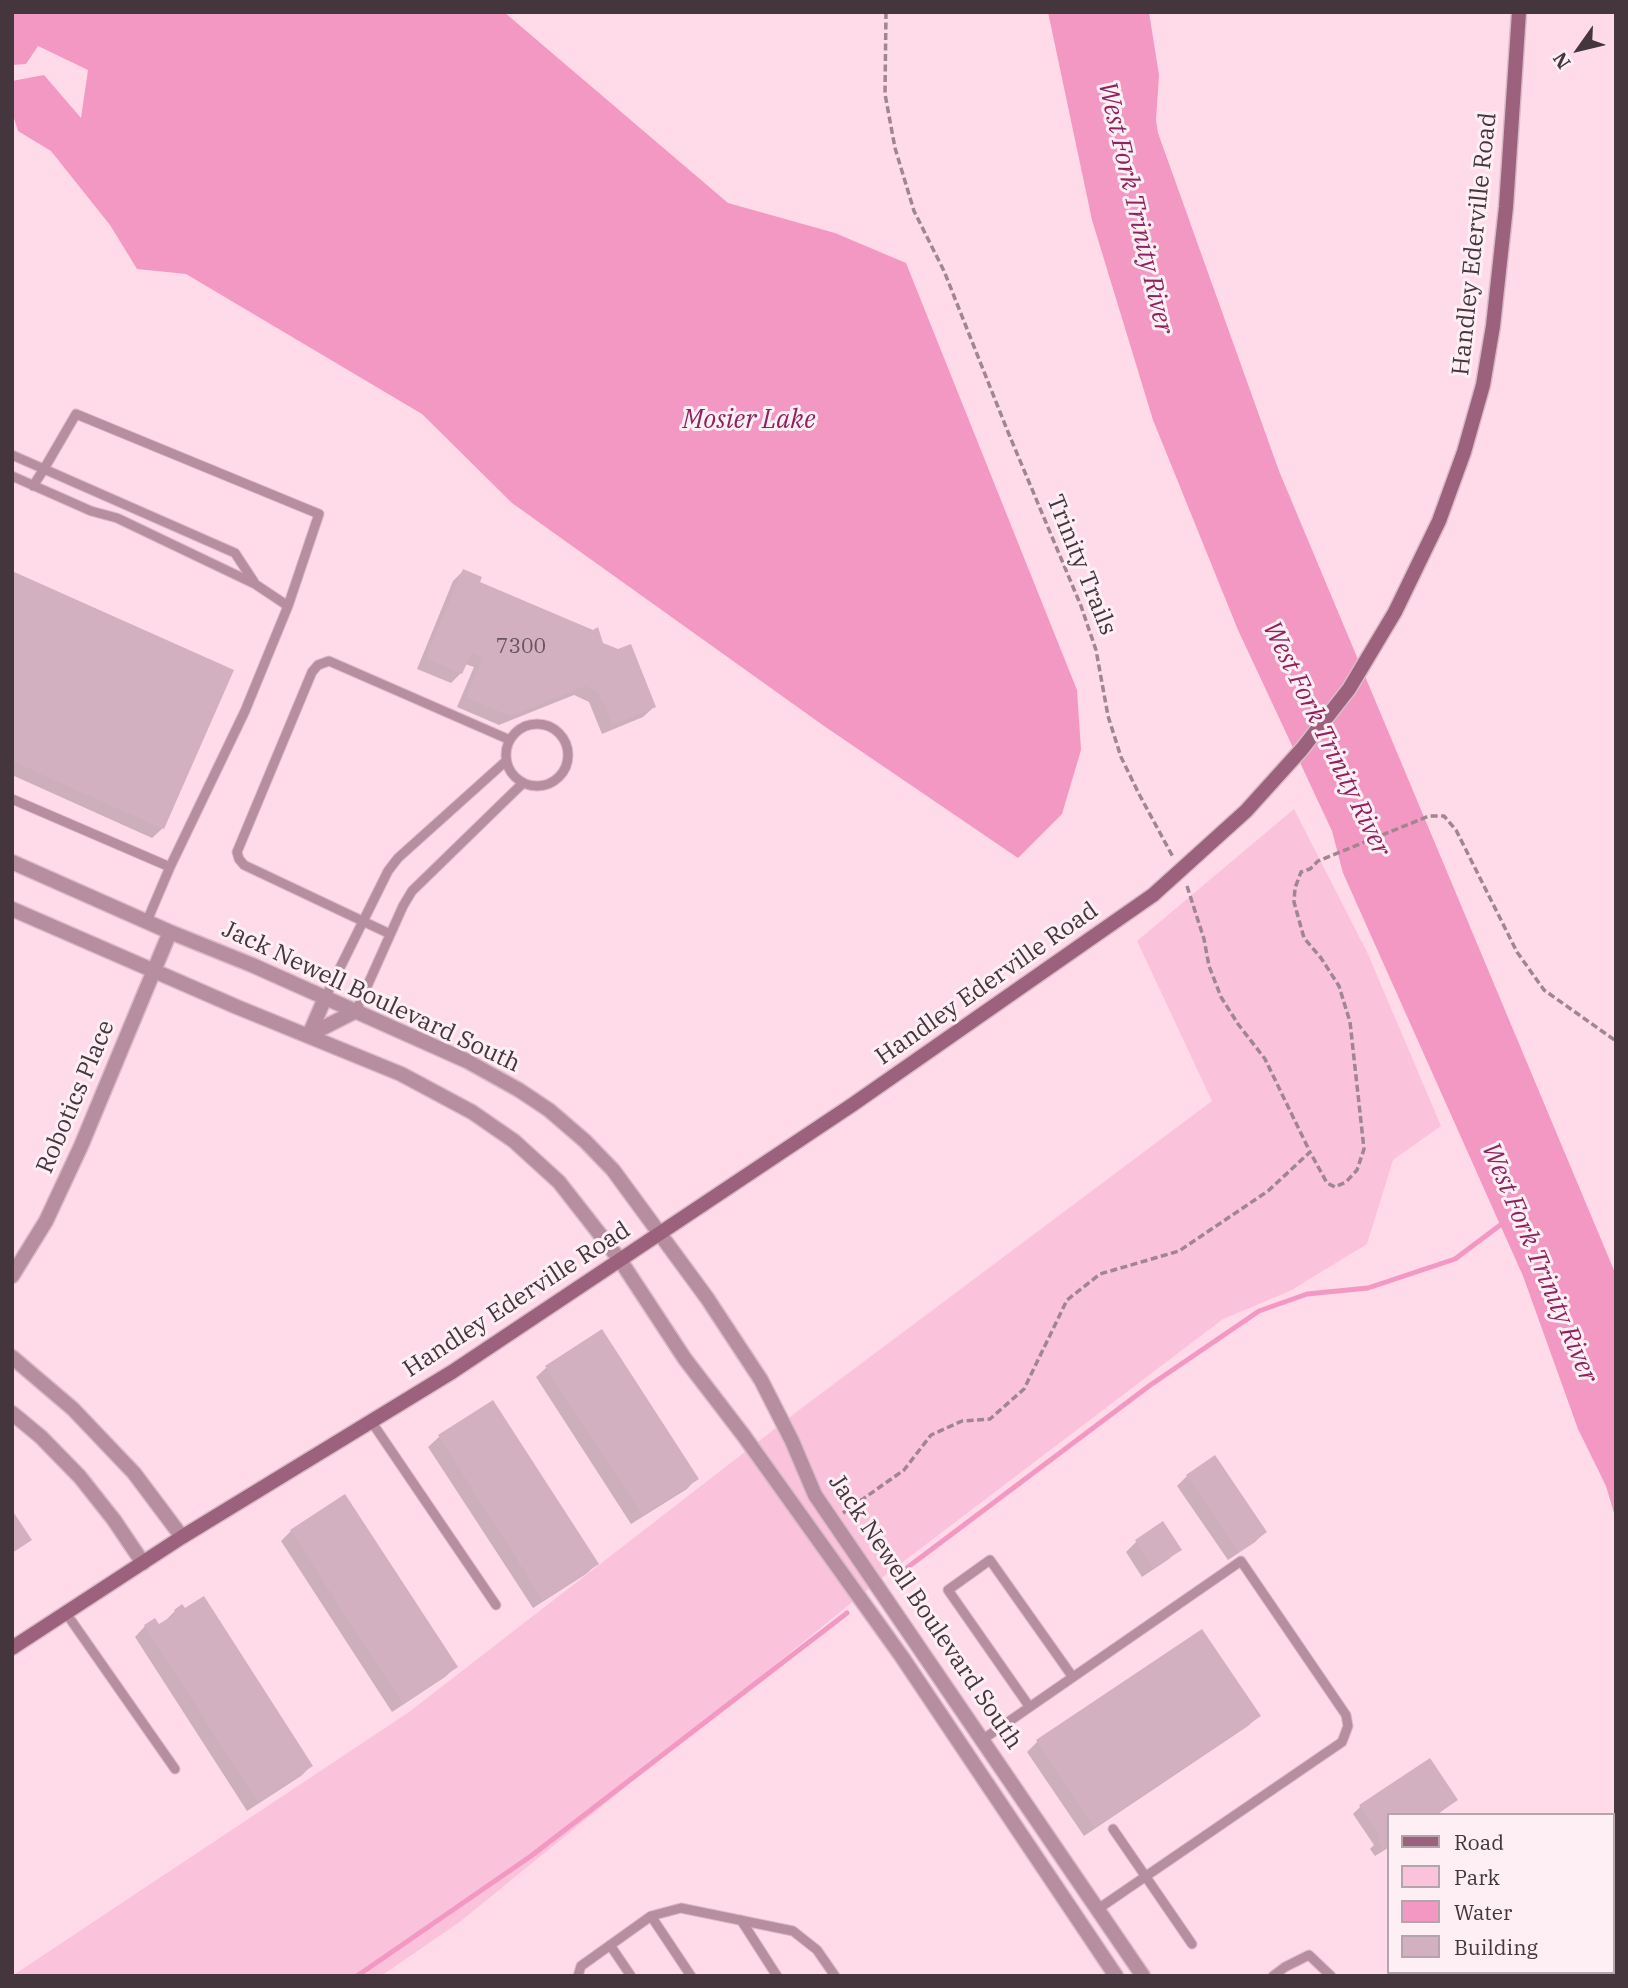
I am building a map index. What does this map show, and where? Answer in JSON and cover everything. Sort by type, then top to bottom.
[{"type":"main road","name":"Handley Ederville Road","points":[[12,1648],[182,1537],[452,1372],[852,1105],[1153,895],[1246,811],[1302,749],[1349,689],[1395,612],[1439,521],[1474,418],[1483,385],[1493,326],[1506,207],[1519,12]]},
{"type":"street","name":"Jack Newell Boulevard South","points":[[12,862],[467,1061],[550,1110],[585,1141],[613,1170],[661,1233],[761,1380],[792,1441],[815,1495],[1143,1976]]},
{"type":"street","name":"Jack Newell Boulevard South","points":[[12,909],[412,1081],[472,1112],[514,1141],[559,1182],[620,1260],[685,1359],[752,1447],[902,1657],[1116,1976]]},
{"type":"street","name":"Robotics Place","points":[[12,1276],[46,1221],[76,1158],[170,932]]},
{"type":"street","points":[[309,1035],[325,998]]},
{"type":"street","points":[[309,1035],[356,1011]]},
{"type":"street","points":[[12,1357],[74,1409],[134,1473],[182,1537]]},
{"type":"street","points":[[12,1413],[41,1437],[80,1477],[143,1563]]},
{"type":"street","points":[[965,1752],[982,1740]]},
{"type":"street","points":[[1080,1922],[1098,1909]]},
{"type":"lane","points":[[33,486],[76,414],[320,513],[288,606],[245,711],[170,867],[148,922]]},
{"type":"lane","points":[[12,455],[236,553],[255,583]]},
{"type":"lane","points":[[12,476],[100,514],[117,518],[255,583],[288,606]]},
{"type":"lane","points":[[100,514],[106,496]]},
{"type":"lane","points":[[390,934],[244,865],[239,859],[237,852],[312,672],[318,665],[329,661],[510,740]]},
{"type":"lane","points":[[529,724],[555,729],[568,747],[567,767],[557,780],[547,785],[523,783],[511,773],[506,761],[510,740],[517,731],[529,724]]},
{"type":"lane","points":[[325,998],[388,871],[398,858],[506,761]]},
{"type":"lane","points":[[356,1011],[412,891],[523,783]]},
{"type":"lane","points":[[12,799],[170,867]]},
{"type":"lane","points":[[371,1421],[496,1605]]},
{"type":"lane","points":[[1029,1706],[948,1590],[990,1560],[1072,1676]]},
{"type":"lane","points":[[982,1740],[1241,1561],[1346,1715],[1348,1726],[1342,1742],[1098,1909]]},
{"type":"lane","points":[[66,1613],[175,1769]]},
{"type":"lane","points":[[1113,1829],[1192,1944]]},
{"type":"lane","points":[[578,1976],[581,1966],[651,1916],[681,1908],[793,1931],[817,1950],[835,1976]]},
{"type":"lane","points":[[651,1916],[691,1976]]},
{"type":"lane","points":[[741,1920],[777,1976]]},
{"type":"lane","points":[[610,1945],[631,1976]]},
{"type":"lane","points":[[1273,1976],[1309,1955],[1331,1976]]},
{"type":"path","name":"Trinity Trails","points":[[886,12],[885,94],[895,148],[915,211],[944,271],[1081,606],[1096,650],[1108,716],[1121,757],[1178,866]]},
{"type":"path","points":[[1183,877],[1192,898],[1209,966],[1221,997],[1265,1059],[1310,1152],[1327,1183],[1335,1187],[1346,1182],[1357,1170],[1364,1149],[1350,1022],[1339,986],[1304,938],[1294,902],[1295,888],[1301,872],[1311,869],[1318,861],[1429,816],[1444,816],[1456,830],[1517,952],[1544,990],[1616,1041]]},
{"type":"path","points":[[832,1520],[904,1469],[931,1435],[962,1421],[990,1419],[1024,1389],[1067,1300],[1100,1274],[1179,1251],[1268,1191],[1310,1152]]},
{"type":"green space","points":[[1294,809],[1368,954],[1441,1126],[1393,1160],[1367,1244],[1290,1291],[1223,1319],[883,1577],[461,1921],[381,1976],[12,1976],[409,1712],[799,1410],[1212,1101],[1137,941]]},
{"type":"water","name":"Mosier Lake","points":[[12,12],[504,12],[728,203],[835,233],[906,263],[1077,690],[1081,750],[1062,814],[1018,858],[824,726],[512,503],[422,414],[186,274],[137,269],[110,225],[51,151],[18,131],[12,112],[12,81],[44,75],[81,118],[88,70],[38,46],[26,64],[12,65]]},
{"type":"water","name":"West Fork Trinity River","points":[[1048,12],[1149,12],[1159,75],[1156,120],[1158,133],[1279,471],[1616,1275],[1616,1520],[1606,1486],[1578,1429],[1523,1276],[1343,873],[1332,831],[1238,630],[1153,420],[1092,220]]},
{"type":"building","points":[[463,569],[482,577],[480,582],[593,630],[598,627],[603,643],[618,649],[631,644],[656,707],[612,725],[599,692],[585,686],[510,716],[466,697],[483,657],[472,652],[462,674],[426,658]]},
{"type":"building","points":[[12,571],[234,670],[164,829],[12,761]]},
{"type":"building","points":[[602,1329],[699,1479],[642,1515],[545,1366]]},
{"type":"building","points":[[493,1400],[599,1564],[543,1600],[438,1435]]},
{"type":"building","points":[[1215,1455],[1267,1532],[1239,1552],[1186,1475]]},
{"type":"building","points":[[345,1494],[458,1667],[403,1703],[290,1530]]},
{"type":"building","points":[[12,1510],[32,1540],[12,1553]]},
{"type":"building","points":[[1163,1521],[1182,1550],[1153,1568],[1135,1540]]},
{"type":"building","points":[[204,1596],[313,1766],[258,1802],[144,1625],[155,1618],[159,1624],[176,1614],[174,1610],[182,1604],[185,1608]]},
{"type":"building","points":[[1202,1629],[1261,1716],[1095,1827],[1036,1740]]},
{"type":"building","points":[[1430,1758],[1458,1800],[1439,1813],[1386,1813],[1386,1848],[1383,1850],[1377,1841],[1381,1837],[1359,1805]]},
{"type":"waterway","name":"West Fork Trinity River","points":[[896,1576],[1149,1386],[1259,1311],[1307,1294],[1368,1288],[1455,1259],[1503,1223]]},
{"type":"waterway","points":[[357,1976],[531,1856],[847,1613]]}]
